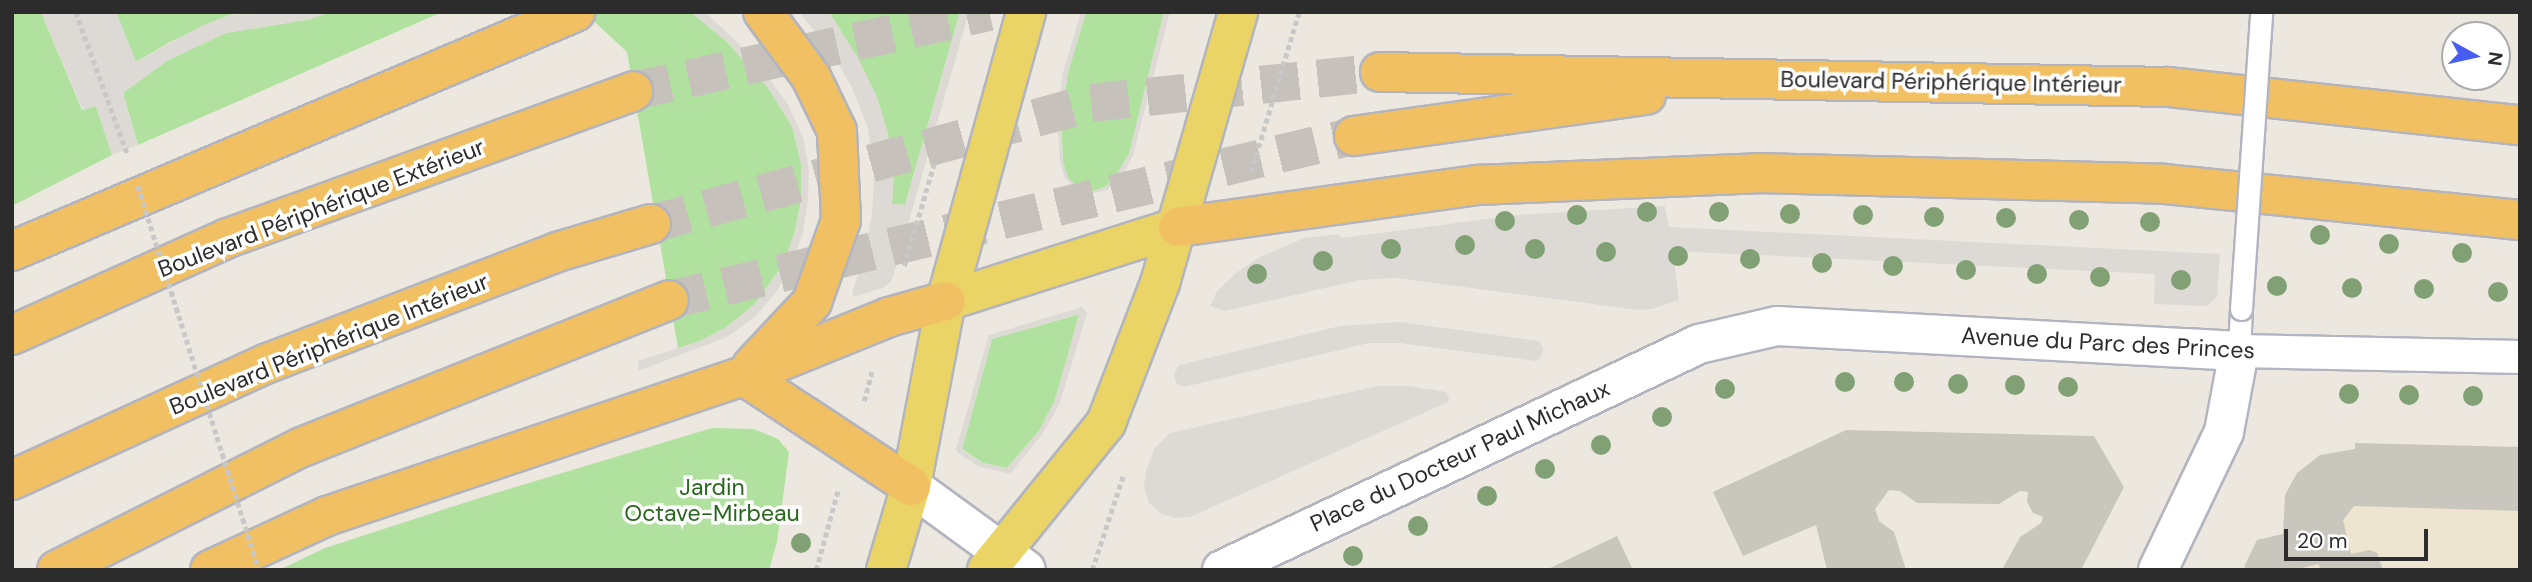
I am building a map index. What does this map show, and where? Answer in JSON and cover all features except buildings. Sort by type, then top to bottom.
[{"type":"highway","points":[[12,251],[575,12]]},
{"type":"highway","points":[[744,376],[813,302],[841,220],[837,131],[811,77],[762,12]]},
{"type":"highway","name":"Boulevard Périphérique Intérieur","points":[[1380,72],[2168,87],[2520,125]]},
{"type":"highway","points":[[1354,136],[1767,78]]},
{"type":"highway","name":"Boulevard Périphérique Extérieur","points":[[12,335],[228,238],[633,91]]},
{"type":"highway","points":[[1178,227],[1477,185],[1758,173],[2165,184],[2520,220]]},
{"type":"highway","name":"Boulevard Périphérique Intérieur","points":[[12,480],[268,363],[557,252],[651,223]]},
{"type":"highway","points":[[57,570],[302,447],[669,300]]},
{"type":"highway","points":[[210,570],[327,516],[744,376],[889,317],[946,301]]},
{"type":"highway","points":[[744,376],[829,435],[911,486]]},
{"type":"main road","points":[[886,570],[911,486],[946,301],[1026,12]]},
{"type":"main road","points":[[1005,564],[1106,423],[1160,283],[1178,227],[1238,12]]},
{"type":"main road","points":[[946,301],[1178,227]]},
{"type":"street","name":"Avenue du Parc des Princes","points":[[1699,344],[1777,326],[2239,351],[2520,357]]},
{"type":"street","name":"Place du Docteur Paul Michaux","points":[[1222,570],[1699,344]]},
{"type":"street","points":[[2158,570],[2224,432],[2239,351]]},
{"type":"street","points":[[911,486],[1005,564]]},
{"type":"lane","points":[[2239,351],[2261,12]]},
{"type":"path","points":[[76,12],[130,162]]},
{"type":"path","points":[[1252,167],[1299,12]]},
{"type":"path","points":[[134,174],[259,570]]},
{"type":"path","points":[[816,570],[825,538]]},
{"type":"shaded area","points":[[41,12],[116,12],[136,62],[201,26],[229,15],[329,12],[311,19],[226,33],[168,60],[123,93],[138,145],[112,155],[96,106],[83,110]]},
{"type":"shaded area","points":[[691,12],[705,12],[737,42],[766,74],[789,106],[803,138],[809,168],[803,233],[777,291],[755,317],[727,337],[638,371],[638,361],[700,341],[725,328],[755,304],[782,266],[794,235],[801,201],[801,163],[792,126],[767,86],[726,41]]},
{"type":"shaded area","points":[[799,12],[829,12],[859,60],[877,97],[888,133],[894,167],[892,204],[905,205],[960,12],[969,12],[892,280],[885,287],[854,297],[852,293],[865,254],[872,214],[874,173],[868,128],[852,88],[834,56]]},
{"type":"shaded area","points":[[1081,12],[1086,12],[1068,72],[1061,118],[1063,162],[1068,178],[1079,189],[1094,191],[1105,187],[1115,177],[1129,154],[1164,12],[1170,12],[1133,155],[1121,178],[1107,190],[1094,193],[1079,191],[1065,179],[1060,162],[1057,118],[1063,72]]},
{"type":"shaded area","points":[[1665,206],[1669,227],[2220,254],[2217,297],[2207,306],[2154,304],[2155,274],[1673,251],[1679,300],[1652,309],[1638,310],[1396,278],[1360,280],[1225,311],[1210,306],[1217,291],[1236,273],[1258,258],[1304,238],[1338,234],[1341,238],[1517,215]]},
{"type":"shaded area","points":[[1082,307],[1087,313],[1060,403],[1043,433],[1010,474],[980,467],[956,449],[989,335]],"holes":[[[1079,314],[1055,400],[1039,431],[1007,468],[983,463],[962,450],[992,339]]]},
{"type":"shaded area","points":[[1400,322],[1539,341],[1543,348],[1542,355],[1536,361],[1400,343],[1369,343],[1184,387],[1176,383],[1174,374],[1179,365],[1340,326]]},
{"type":"shaded area","points":[[1377,386],[1408,386],[1446,392],[1449,397],[1448,402],[1190,517],[1176,518],[1162,514],[1149,503],[1144,487],[1146,471],[1154,449],[1170,433]]},
{"type":"shaded area","points":[[2355,443],[2520,447],[2520,570],[2242,570],[2257,540],[2283,534],[2285,495],[2297,473],[2320,455],[2355,449]]},
{"type":"green space","points":[[12,12],[41,12],[82,110],[96,106],[112,155],[12,206]]},
{"type":"green space","points":[[116,12],[247,12],[229,15],[170,42],[136,62]]},
{"type":"green space","points":[[329,12],[442,12],[138,145],[123,93],[168,60],[226,33],[311,19]]},
{"type":"green space","points":[[584,12],[691,12],[726,41],[767,86],[792,126],[801,163],[801,201],[794,235],[782,266],[755,304],[725,328],[700,341],[678,348],[627,52]]},
{"type":"green space","points":[[829,12],[960,12],[905,205],[892,204],[894,167],[859,60]]},
{"type":"green space","points":[[1086,12],[1164,12],[1129,154],[1115,177],[1105,187],[1094,191],[1079,189],[1068,178],[1063,162],[1061,118],[1068,72]]},
{"type":"green space","points":[[1080,314],[1055,400],[1039,431],[1007,468],[983,463],[962,449],[992,339]]},
{"type":"green space","name":"Jardin Octave-Mirbeau","points":[[712,428],[754,429],[778,439],[789,452],[777,542],[769,570],[279,570],[325,548]]},
{"type":"tunnel","points":[[633,91],[989,12]]},
{"type":"tunnel","points":[[651,224],[1091,103],[1380,72]]},
{"type":"tunnel","points":[[669,300],[1354,136]]}]
